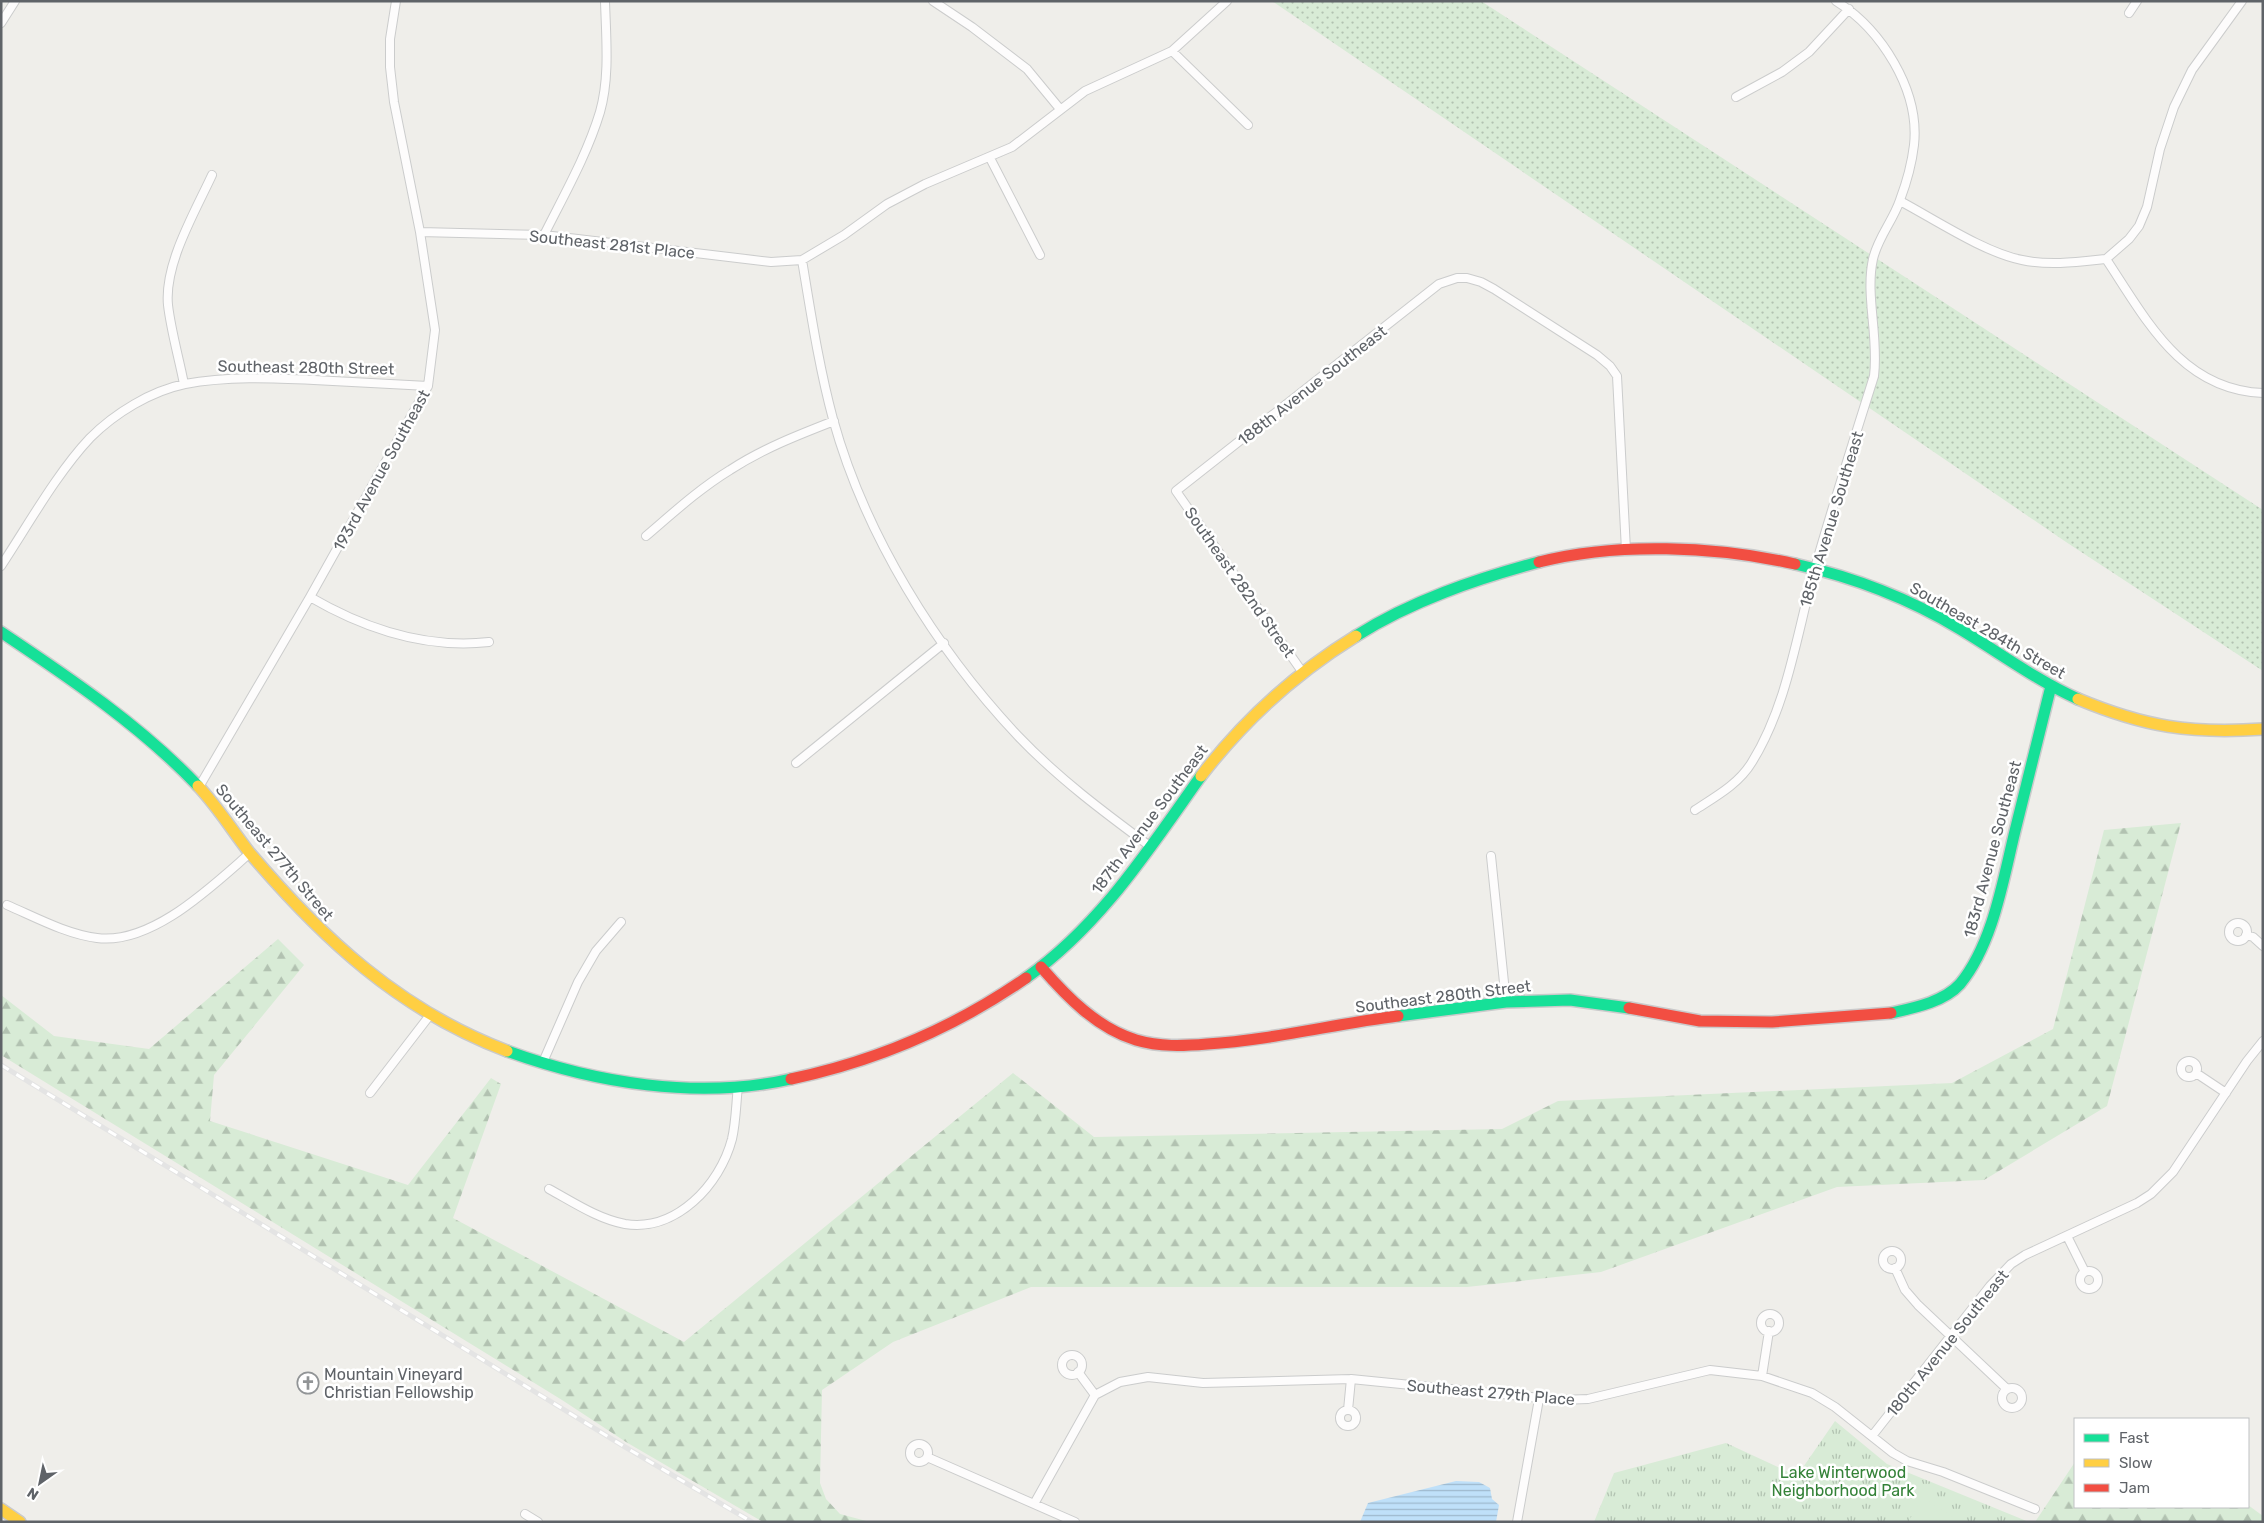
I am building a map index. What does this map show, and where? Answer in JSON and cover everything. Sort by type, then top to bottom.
[{"type":"street","points":[[1,23],[15,1]]},
{"type":"street","name":"193rd Avenue Southeast","points":[[199,787],[310,597],[428,386],[435,330],[420,232],[394,102],[390,67],[390,39],[396,1]]},
{"type":"street","points":[[544,235],[576,172],[600,112],[606,69],[605,1]]},
{"type":"street","points":[[932,1],[972,26],[1027,69],[1060,109]]},
{"type":"street","points":[[1151,847],[1062,777],[1018,736],[973,683],[912,594],[866,510],[834,421],[818,360],[802,260],[844,235],[887,204],[925,184],[990,158],[1012,147],[1085,92],[1172,51],[1227,1]]},
{"type":"street","name":"185th Avenue Southeast","points":[[1694,810],[1728,788],[1751,764],[1778,705],[1815,567],[1874,376],[1876,356],[1871,288],[1873,260],[1879,240],[1900,201],[1914,144],[1912,107],[1905,83],[1879,39],[1849,10],[1836,1]]},
{"type":"street","points":[[2129,13],[2136,1]]},
{"type":"street","points":[[1900,201],[1990,249],[2021,260],[2050,264],[2106,259],[2139,226],[2148,207],[2160,149],[2174,107],[2192,70],[2242,1]]},
{"type":"street","points":[[1736,97],[1782,72],[1809,52],[1849,10]]},
{"type":"street","points":[[1172,51],[1248,125]]},
{"type":"street","points":[[990,158],[1040,254]]},
{"type":"street","points":[[184,384],[168,304],[170,277],[178,251],[212,175]]},
{"type":"street","name":"Southeast 281st Place","points":[[420,232],[544,235],[771,262],[802,260]]},
{"type":"street","points":[[2106,259],[2173,355],[2209,379],[2231,388],[2263,393]]},
{"type":"street","name":"188th Avenue Southeast","points":[[1176,491],[1439,284],[1448,280],[1467,278],[1494,288],[1597,355],[1610,366],[1617,376],[1626,550]]},
{"type":"street","name":"Southeast 280th Street","points":[[1,566],[64,471],[90,438],[125,409],[154,396],[184,384],[229,379],[289,379],[428,386]]},
{"type":"street","points":[[646,536],[693,496],[730,469],[779,442],[834,421]]},
{"type":"street","name":"Southeast 282nd Street","points":[[1176,491],[1303,673]]},
{"type":"street","name":"Southeast 284th Street","points":[[1626,550],[1685,548],[1746,554],[1815,567],[1887,592],[1939,617],[2051,686],[2085,702],[2144,722],[2185,730],[2227,732],[2263,729]]},
{"type":"street","name":"187th Avenue Southeast","points":[[543,1062],[620,1080],[690,1088],[738,1086],[796,1079],[856,1064],[919,1039],[982,1008],[1041,968],[1099,912],[1125,883],[1223,747],[1303,673],[1342,645],[1403,610],[1472,582],[1564,556],[1626,550]]},
{"type":"street","points":[[310,597],[356,621],[392,633],[416,639],[463,645],[489,642]]},
{"type":"street","name":"Southeast 277th Street","points":[[1,632],[81,686],[123,718],[199,787],[250,853],[315,927],[349,958],[430,1015],[472,1038],[543,1062]]},
{"type":"street","points":[[796,763],[944,643]]},
{"type":"street","name":"183rd Avenue Southeast","points":[[1933,1002],[1959,985],[1981,952],[2005,872],[2051,686]]},
{"type":"street","points":[[7,905],[84,935],[113,938],[142,931],[169,917],[209,888],[250,853]]},
{"type":"street","points":[[1491,856],[1506,1002]]},
{"type":"street","points":[[543,1062],[578,982],[591,959],[621,922]]},
{"type":"street","points":[[2246,935],[2253,937],[2263,946]]},
{"type":"street","name":"Southeast 280th Street","points":[[1041,968],[1065,995],[1085,1012],[1104,1024],[1134,1039],[1158,1045],[1175,1046],[1245,1042],[1395,1016],[1506,1002],[1570,1000],[1655,1011],[1700,1020],[1772,1022],[1890,1013],[1933,1002]]},
{"type":"street","points":[[370,1093],[430,1015]]},
{"type":"street","name":"180th Avenue Southeast","points":[[1872,1436],[1990,1286],[2011,1264],[2025,1255],[2137,1203],[2162,1184],[2173,1172],[2247,1061],[2263,1041]]},
{"type":"street","points":[[2196,1073],[2226,1093]]},
{"type":"street","points":[[549,1189],[600,1216],[625,1224],[641,1225],[662,1221],[682,1211],[697,1199],[724,1160],[732,1140],[738,1086]]},
{"type":"street","points":[[2067,1236],[2085,1272]]},
{"type":"street","points":[[1895,1268],[1905,1290],[2007,1389]]},
{"type":"street","points":[[1762,1376],[1769,1331]]},
{"type":"street","name":"Southeast 279th Place","points":[[1095,1395],[1120,1382],[1148,1377],[1203,1383],[1351,1379],[1539,1399],[1588,1399],[1710,1370],[1762,1376],[1812,1393],[1835,1407],[1893,1453],[1908,1461],[1942,1472],[2035,1509]]},
{"type":"street","points":[[1034,1504],[1095,1395],[1078,1372]]},
{"type":"street","points":[[1348,1410],[1351,1379]]},
{"type":"street","points":[[1517,1522],[1539,1399]]},
{"type":"street","points":[[927,1456],[1075,1522]]},
{"type":"street","points":[[1,1510],[20,1522]]},
{"type":"street","points":[[525,1514],[538,1522]]},
{"type":"green space","points":[[1272,1],[1481,1],[2263,510],[2263,671],[2066,542]]},
{"type":"green space","points":[[2181,823],[2107,1106],[1984,1180],[1837,1187],[1601,1272],[1467,1287],[1031,1287],[893,1342],[822,1390],[820,1483],[826,1499],[840,1514],[870,1522],[763,1522],[626,1442],[562,1400],[1,1055],[1,995],[54,1036],[149,1049],[278,939],[304,965],[214,1075],[210,1121],[408,1185],[491,1078],[501,1084],[453,1218],[684,1342],[1013,1073],[1094,1137],[1502,1129],[1558,1101],[1952,1083],[2053,1029],[2104,830]]},
{"type":"green space","name":"Lake Winterwood Neighborhood Park","points":[[1835,1421],[1887,1464],[2029,1522],[1594,1522],[1614,1473],[1726,1443],[1797,1476]]},
{"type":"green space","points":[[2074,1464],[2074,1508],[2249,1508],[2249,1506],[2263,1516],[2263,1522],[2035,1522]]},
{"type":"green space","points":[[1923,1497],[1927,1500],[1961,1522],[1908,1522]]},
{"type":"water","points":[[1456,1481],[1479,1482],[1490,1488],[1492,1499],[1499,1505],[1496,1522],[1360,1522],[1368,1503]]},
{"type":"railway","points":[[1,1065],[625,1447],[752,1522]]},
{"type":"traffic: fast","points":[[1356,636],[1377,623],[1444,592],[1539,562]]},
{"type":"traffic: fast","points":[[1795,564],[1860,582],[1921,608],[1960,629],[2047,683],[2078,699]]},
{"type":"traffic: fast","points":[[1,632],[79,685],[129,723],[198,786]]},
{"type":"traffic: fast","points":[[1891,1013],[1928,1003],[1946,995],[1960,984],[1981,950],[1989,931],[2001,890],[2051,686]]},
{"type":"traffic: fast","points":[[1026,978],[1053,957],[1101,910],[1143,858],[1201,776]]},
{"type":"traffic: fast","points":[[1398,1016],[1506,1002],[1570,1000],[1629,1008]]},
{"type":"traffic: fast","points":[[507,1051],[575,1072],[647,1085],[683,1088],[720,1088],[756,1085],[791,1079]]},
{"type":"traffic: slow","points":[[1201,776],[1235,736],[1272,699],[1334,650],[1356,636]]},
{"type":"traffic: slow","points":[[2078,699],[2125,716],[2169,726],[2213,730],[2263,729]]},
{"type":"traffic: slow","points":[[198,786],[249,852],[305,914],[334,942],[397,993],[431,1015],[507,1051]]},
{"type":"traffic: slow","points":[[1,1509],[20,1522]]},
{"type":"traffic: jam","points":[[1539,562],[1601,551],[1667,549],[1733,553],[1795,564]]},
{"type":"traffic: jam","points":[[1041,967],[1072,1000],[1096,1020],[1122,1035],[1154,1044],[1198,1045],[1231,1042],[1398,1016]]},
{"type":"traffic: jam","points":[[791,1079],[853,1063],[913,1040],[971,1012],[1026,978]]},
{"type":"traffic: jam","points":[[1629,1008],[1700,1021],[1772,1022],[1891,1013]]},
{"type":"place","name":"Mountain Vineyard Christian Fellowship","points":[[308,1383]]}]
